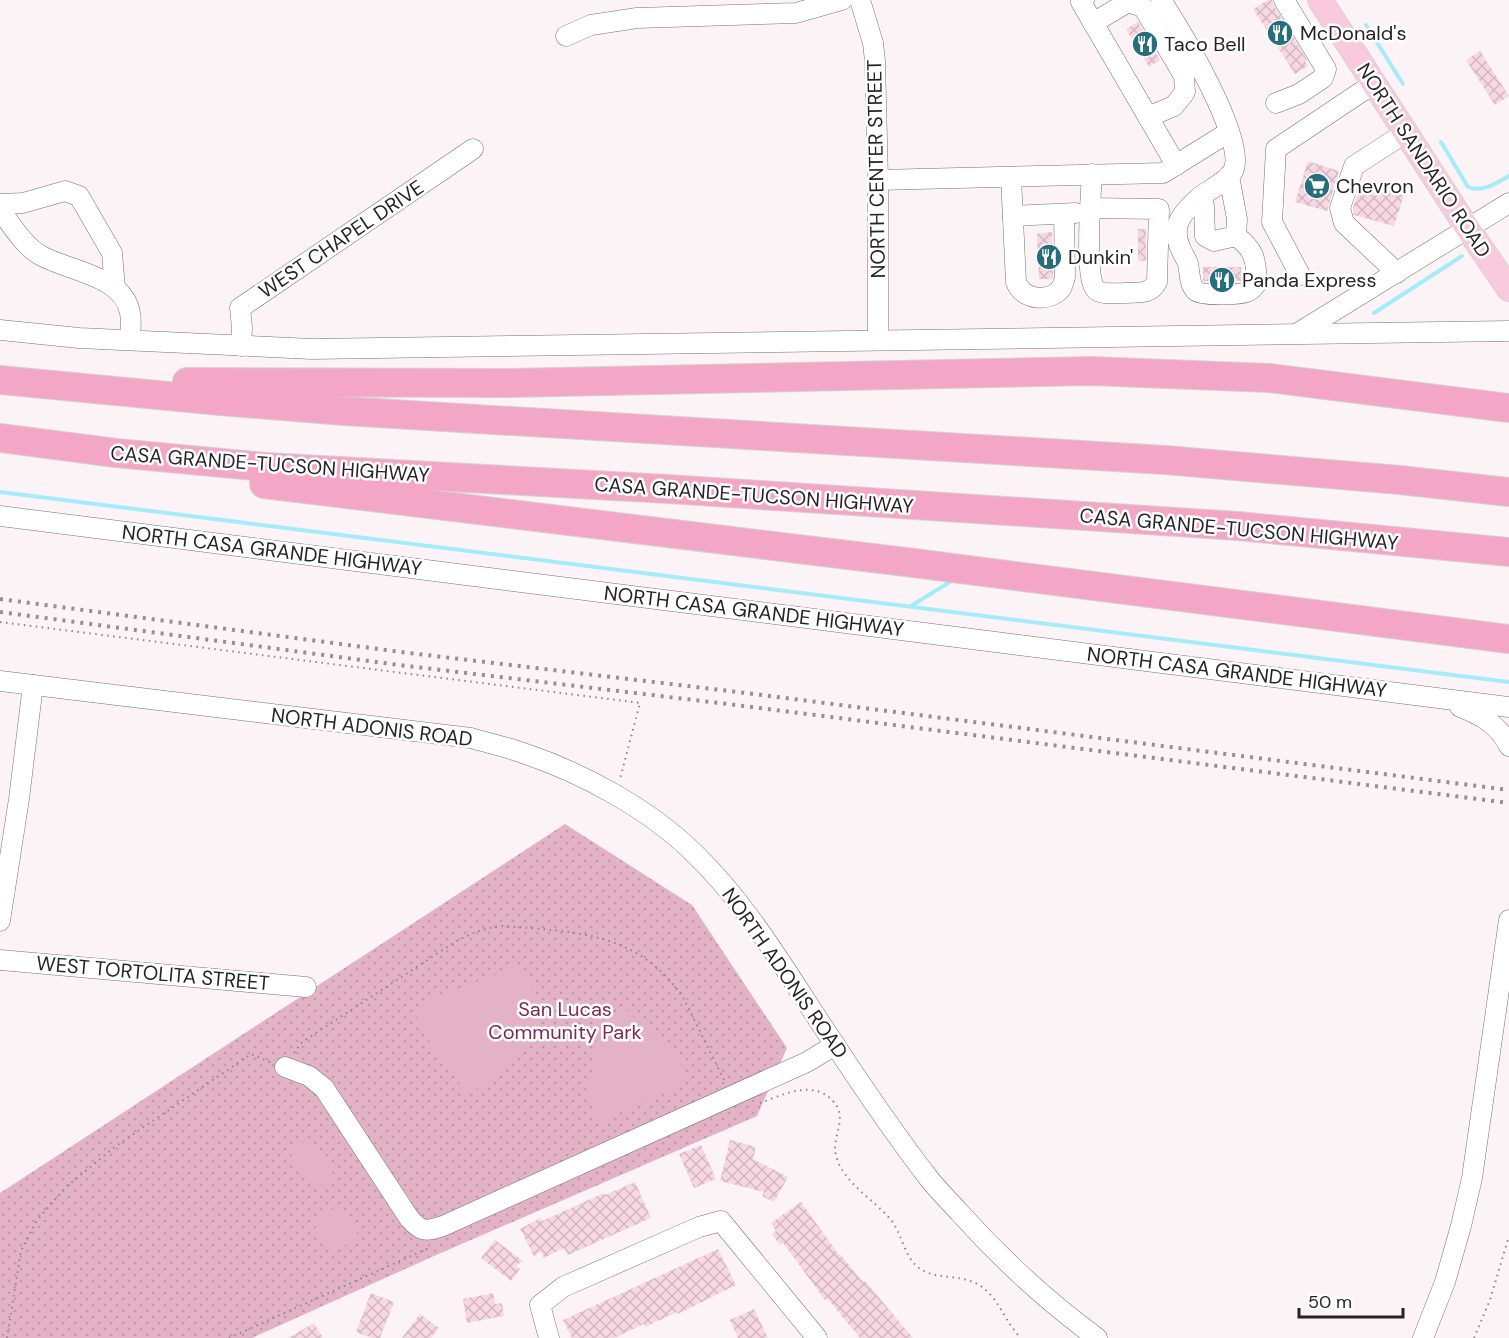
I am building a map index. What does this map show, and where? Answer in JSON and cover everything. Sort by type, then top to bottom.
[{"type":"highway","points":[[2,380],[509,383],[1091,371],[1269,378],[1509,408]]},
{"type":"highway","points":[[2,380],[344,411],[1165,460],[1401,480],[1509,492]]},
{"type":"highway","name":"CASA GRANDE-TUCSON HIGHWAY","points":[[0,438],[116,453],[266,467],[668,489],[1238,526],[1509,552]]},
{"type":"highway","points":[[116,453],[172,473],[926,564],[1509,639]]},
{"type":"main road","name":"NORTH SANDARIO ROAD","points":[[1320,0],[1509,289]]},
{"type":"street","points":[[566,36],[591,25],[637,18],[796,13],[842,0]]},
{"type":"street","name":"NORTH CENTER STREET","points":[[860,0],[873,43],[878,180],[878,339]]},
{"type":"street","points":[[1084,0],[1081,2],[1176,165]]},
{"type":"street","points":[[1161,0],[1206,77],[1228,132],[1236,162],[1229,176],[1183,212],[1177,224],[1176,237],[1186,259],[1191,284],[1195,291],[1202,294],[1242,293],[1250,291],[1257,283],[1256,265],[1251,249],[1236,236]]},
{"type":"street","points":[[1276,103],[1298,84],[1315,60],[1317,52],[1284,0]]},
{"type":"street","points":[[1093,23],[1128,2],[1143,7],[1184,76],[1185,92],[1174,106],[1148,117]]},
{"type":"street","points":[[1300,275],[1272,222],[1276,149],[1373,84]]},
{"type":"street","points":[[878,180],[1163,173],[1228,132]]},
{"type":"street","points":[[1397,273],[1344,223],[1340,208],[1353,166],[1405,133]]},
{"type":"street","name":"WEST CHAPEL DRIVE","points":[[241,346],[240,308],[473,149]]},
{"type":"street","points":[[1011,177],[1016,282],[1022,294],[1030,297],[1048,296],[1062,286],[1092,174]]},
{"type":"street","points":[[1229,176],[1237,219],[1236,236]]},
{"type":"street","points":[[0,204],[23,203],[65,191],[79,196],[112,253],[115,288]]},
{"type":"street","points":[[1201,196],[1204,206],[1205,236],[1214,241],[1236,236]]},
{"type":"street","points":[[1296,335],[1509,203]]},
{"type":"street","points":[[1013,216],[1082,211],[1159,209],[1157,282],[1154,288],[1146,292],[1104,293],[1096,290],[1090,280],[1082,211]]},
{"type":"street","points":[[0,210],[27,245],[39,255],[91,275],[115,288],[127,302],[130,313],[130,340]]},
{"type":"street","points":[[0,330],[79,338],[312,349],[1509,331]]},
{"type":"street","name":"NORTH CASA GRANDE HIGHWAY","points":[[0,516],[1509,707]]},
{"type":"street","name":"NORTH ADONIS ROAD","points":[[0,681],[471,738],[522,752],[562,768],[616,796],[655,821],[694,852],[729,891],[771,948],[835,1045],[930,1181],[988,1245],[1032,1287],[1097,1338]]},
{"type":"street","points":[[0,921],[19,799],[33,685]]},
{"type":"street","points":[[1414,695],[1459,706],[1479,715],[1493,725],[1509,746]]},
{"type":"street","points":[[1423,1338],[1445,1282],[1461,1226],[1491,1054],[1509,920]]},
{"type":"street","name":"WEST TORTOLITA STREET","points":[[0,960],[306,987]]},
{"type":"street","points":[[285,1067],[309,1076],[324,1088],[409,1218],[417,1227],[426,1231],[443,1226],[732,1097],[807,1062],[835,1045]]},
{"type":"street","points":[[549,1338],[540,1305],[563,1287],[699,1227],[721,1221],[817,1338]]},
{"type":"path","points":[[0,622],[640,703],[616,796]]},
{"type":"path","points":[[7,1338],[21,1251],[37,1220],[66,1187],[116,1146],[251,1054],[285,1067],[302,1042],[455,942],[484,929],[504,926],[604,938],[637,952],[652,962],[664,973],[684,999],[732,1097]]},
{"type":"path","points":[[758,1103],[799,1089],[818,1092],[833,1101],[841,1118],[835,1150],[842,1170],[892,1221],[910,1259],[925,1272],[960,1278],[980,1285],[1000,1306],[1013,1330],[1022,1338]]},
{"type":"path","points":[[1474,1338],[1490,1300],[1509,1236]]},
{"type":"path","points":[[229,1338],[436,1245]]},
{"type":"green space","name":"San Lucas Community Park","points":[[565,824],[692,905],[787,1048],[757,1116],[434,1256],[252,1338],[0,1338],[0,1193]]},
{"type":"green space","points":[[520,965],[536,995],[535,1034],[505,1070],[468,1095],[416,1022],[418,1009],[428,1001]]},
{"type":"green space","points":[[622,1006],[681,1062],[686,1074],[682,1085],[599,1122],[588,1094],[598,1034]]},
{"type":"green space","points":[[310,1138],[335,1177],[315,1190],[289,1151]]},
{"type":"green space","points":[[339,1205],[359,1236],[333,1253],[313,1222]]},
{"type":"building","points":[[1272,0],[1307,60],[1305,62],[1308,66],[1295,74],[1253,9]]},
{"type":"building","name":"Taco Bell","points":[[1138,22],[1160,60],[1149,67],[1126,29]]},
{"type":"building","points":[[1480,51],[1509,96],[1495,105],[1466,60]]},
{"type":"building","name":"Chevron","points":[[1308,161],[1339,171],[1327,211],[1295,202]]},
{"type":"building","points":[[1361,183],[1404,195],[1394,226],[1354,215],[1353,208]]},
{"type":"building","points":[[1138,229],[1146,229],[1146,261],[1138,261]]},
{"type":"building","name":"Dunkin'","points":[[1052,232],[1053,276],[1052,279],[1039,279],[1037,234]]},
{"type":"building","points":[[1203,267],[1241,267],[1241,281],[1203,281]]},
{"type":"building","points":[[730,1140],[756,1147],[753,1159],[788,1177],[774,1202],[762,1196],[764,1192],[720,1181]]},
{"type":"building","points":[[701,1145],[716,1179],[694,1188],[679,1154]]},
{"type":"building","points":[[635,1182],[651,1218],[568,1255],[564,1248],[544,1258],[541,1252],[534,1256],[520,1229],[540,1218],[542,1221],[604,1193],[605,1195]]},
{"type":"building","points":[[801,1202],[839,1255],[863,1282],[865,1281],[913,1338],[860,1338],[827,1298],[825,1300],[783,1243],[780,1245],[772,1234],[776,1231],[771,1223]]},
{"type":"building","points":[[495,1240],[523,1261],[515,1266],[520,1269],[511,1281],[481,1258]]},
{"type":"building","points":[[718,1249],[736,1285],[678,1314],[677,1312],[645,1327],[644,1324],[614,1338],[572,1338],[563,1320]]},
{"type":"building","points":[[371,1293],[394,1302],[380,1338],[372,1338],[356,1332]]},
{"type":"building","points":[[493,1293],[495,1304],[502,1303],[504,1316],[467,1323],[463,1299]]},
{"type":"building","points":[[754,1309],[768,1338],[738,1338],[730,1320]]},
{"type":"building","points":[[420,1314],[439,1328],[431,1338],[402,1338]]},
{"type":"building","points":[[314,1323],[323,1338],[288,1338]]},
{"type":"waterway","points":[[1366,25],[1403,84]]},
{"type":"waterway","points":[[1441,142],[1468,187],[1484,188],[1509,176]]},
{"type":"waterway","points":[[1374,313],[1462,256]]},
{"type":"waterway","points":[[0,492],[1509,682]]},
{"type":"waterway","points":[[911,606],[953,580]]},
{"type":"railway","points":[[0,599],[401,652],[738,692],[1509,790]]},
{"type":"railway","points":[[0,612],[399,665],[736,705],[1509,803]]},
{"type":"place","name":"McDonald's","points":[[1280,33]]},
{"type":"place","name":"Taco Bell","points":[[1145,44]]},
{"type":"place","name":"Chevron","points":[[1317,186]]},
{"type":"place","name":"Dunkin'","points":[[1049,257]]},
{"type":"place","name":"Panda Express","points":[[1222,280]]}]
